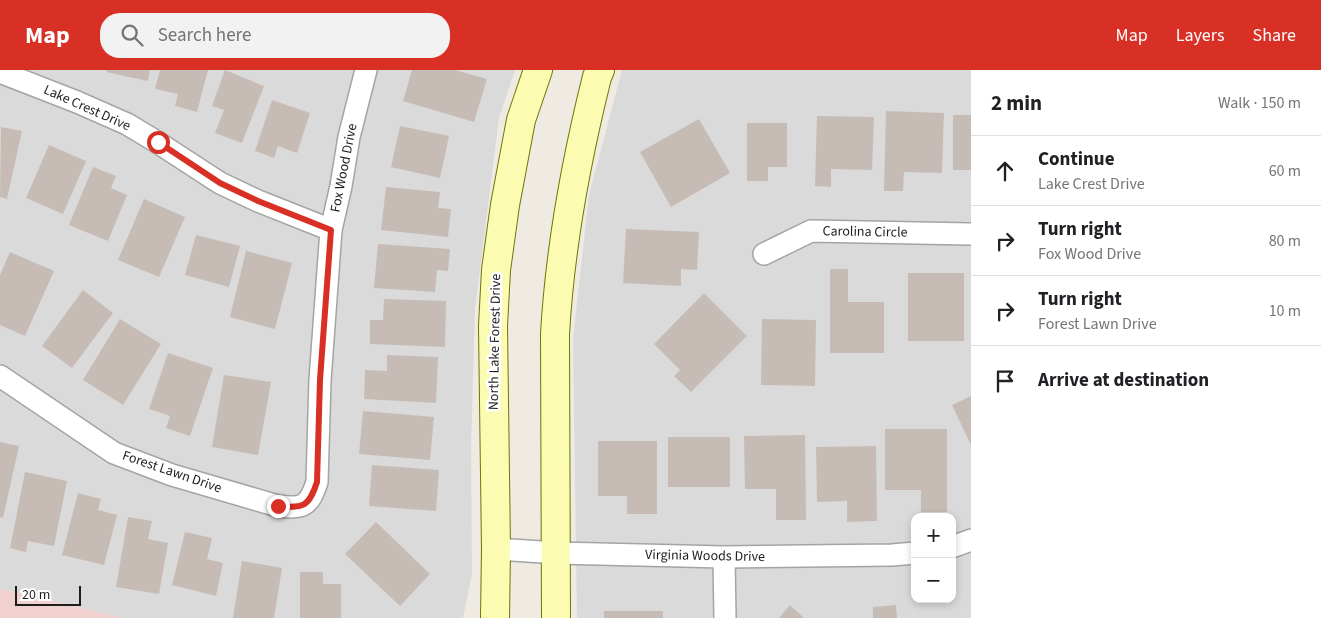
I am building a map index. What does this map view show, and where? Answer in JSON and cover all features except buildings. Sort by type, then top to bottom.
[{"type":"main road","name":"North Lake Forest Drive","points":[[495,618],[493,326],[496,270],[505,205],[521,120],[538,70]]},
{"type":"main road","points":[[556,618],[555,334],[558,292],[563,246],[585,123],[600,70]]},
{"type":"street","name":"Fox Wood Drive","points":[[305,504],[312,496],[317,482],[320,380],[331,230],[349,137],[366,70]]},
{"type":"street","name":"Lake Crest Drive","points":[[0,72],[127,124],[220,183],[258,201],[331,230]]},
{"type":"street","name":"Carolina Circle","points":[[764,254],[811,231],[971,234]]},
{"type":"street","name":"Forest Lawn Drive","points":[[0,376],[114,453],[172,475],[278,506],[292,507],[305,504]]},
{"type":"street","points":[[956,546],[971,540]]},
{"type":"street","name":"Virginia Woods Drive","points":[[496,549],[724,557],[911,553]]},
{"type":"street","points":[[724,557],[725,618]]},
{"type":"shaded area","points":[[0,70],[515,70],[499,118],[475,309],[471,448],[472,574],[463,618],[124,618],[0,589]]},
{"type":"shaded area","points":[[622,70],[971,70],[971,618],[577,618],[573,339],[589,195]]},
{"type":"shaded area","points":[[0,589],[124,618],[0,618]]},
{"type":"route","points":[[158,142],[220,183],[258,201],[331,230],[320,380],[317,482],[312,496],[305,504],[292,507],[278,506]]}]
